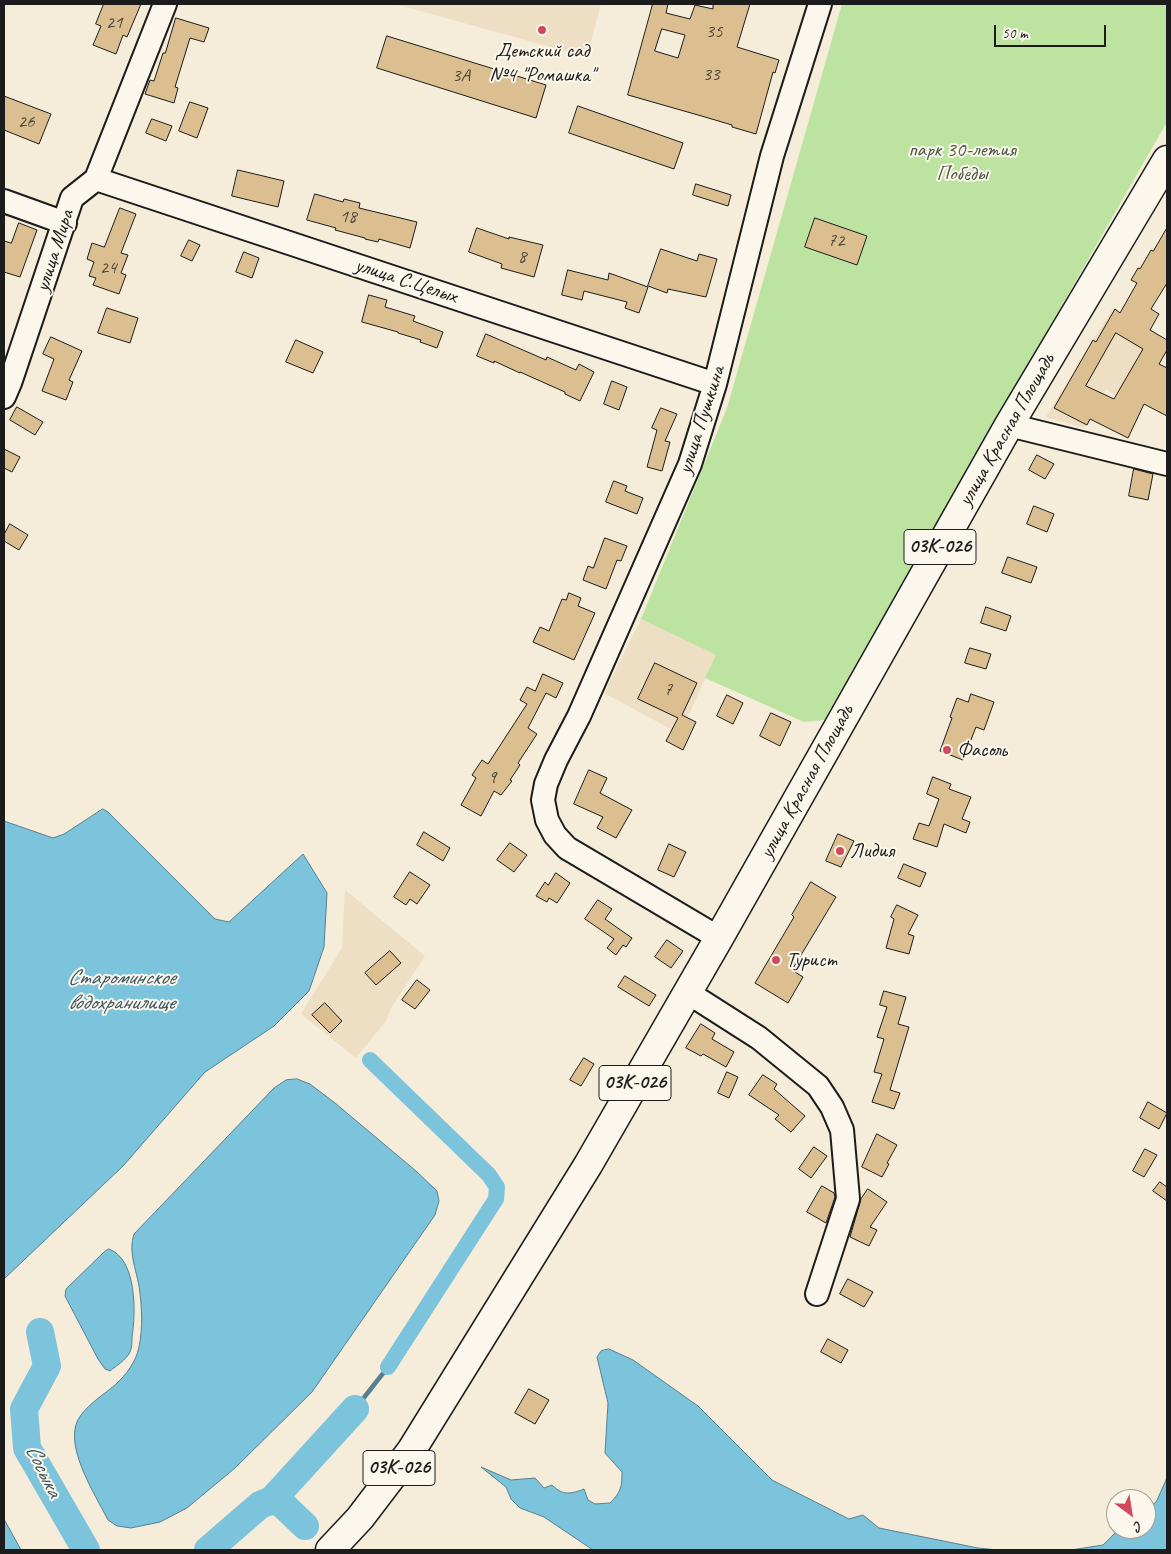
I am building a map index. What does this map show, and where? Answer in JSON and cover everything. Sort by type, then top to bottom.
[{"type":"main road","name":"улица Красная Площадь","points":[[330,1550],[365,1512],[410,1452],[588,1165],[719,938],[1009,425],[1167,160]]},
{"type":"street","points":[[96,179],[165,4]]},
{"type":"street","name":"улица Пушкина","points":[[719,938],[567,848],[547,820],[543,800],[546,784],[556,760],[579,716],[690,464],[715,384],[772,156],[820,4]]},
{"type":"street","name":"улица Мира","points":[[6,387],[65,223],[72,198],[96,179]]},
{"type":"street","name":"улица С.Целых","points":[[96,179],[715,384]]},
{"type":"street","points":[[4,201],[65,223]]},
{"type":"street","points":[[1009,425],[1167,464]]},
{"type":"street","points":[[687,992],[759,1038],[818,1086],[836,1114],[842,1130],[848,1199],[817,1294]]},
{"type":"shaded area","name":"Детский сад №4 \"Ромашка\"","points":[[395,4],[601,4],[587,57]]},
{"type":"shaded area","points":[[1113,308],[1167,340],[1167,350],[1143,392],[1149,396],[1141,410],[1106,389],[1084,428],[1046,417]]},
{"type":"shaded area","points":[[641,619],[716,655],[680,734],[604,693]]},
{"type":"shaded area","points":[[345,890],[425,956],[391,1008],[386,1021],[356,1058],[301,1014],[342,948]]},
{"type":"green space","name":"парк 30-летия Победы","points":[[842,4],[1167,4],[1167,122],[824,720],[804,722],[705,678],[716,655],[641,619],[727,408]]},
{"type":"water","name":"Староминское водохранилище","points":[[103,809],[215,919],[229,922],[303,854],[327,893],[324,947],[309,991],[274,1026],[205,1072],[123,1166],[4,1279],[4,821],[53,838],[64,834]]},
{"type":"water","points":[[297,1079],[310,1084],[335,1103],[437,1191],[439,1201],[435,1215],[312,1392],[235,1468],[187,1508],[160,1522],[131,1528],[117,1526],[108,1520],[88,1482],[77,1453],[75,1439],[76,1426],[81,1415],[123,1377],[138,1353],[142,1317],[139,1286],[132,1253],[134,1234],[274,1088],[286,1080]]},
{"type":"water","points":[[109,1249],[118,1255],[125,1264],[130,1275],[134,1301],[130,1352],[110,1371],[105,1369],[98,1359],[65,1296],[66,1289]]},
{"type":"water","points":[[609,1349],[633,1360],[698,1406],[772,1480],[849,1519],[863,1515],[879,1528],[978,1548],[998,1550],[593,1550],[544,1517],[520,1508],[511,1499],[506,1487],[481,1467],[511,1480],[535,1478],[544,1488],[552,1485],[556,1489],[567,1493],[584,1489],[588,1500],[595,1504],[610,1503],[617,1496],[620,1489],[622,1472],[605,1453],[608,1403],[597,1357],[601,1351]]},
{"type":"water","points":[[1167,1478],[1167,1550],[1071,1550],[1103,1545],[1109,1539],[1156,1539],[1156,1502]]},
{"type":"water","points":[[4,1519],[21,1550],[4,1550]]},
{"type":"building","points":[[104,4],[141,4],[127,37],[123,35],[116,54],[93,45],[101,26],[96,24]]},
{"type":"building","points":[[653,4],[668,4],[666,13],[690,19],[695,5],[713,9],[713,4],[750,4],[737,47],[779,60],[775,73],[773,72],[756,134],[732,127],[732,125],[628,95]],"holes":[[[662,29],[685,35],[678,58],[655,51]]]},
{"type":"building","points":[[176,18],[209,28],[204,42],[190,38],[175,87],[178,88],[174,103],[145,94],[150,80],[154,81]]},
{"type":"building","points":[[387,36],[546,85],[536,118],[377,68]]},
{"type":"building","points":[[4,96],[51,114],[39,144],[4,130]]},
{"type":"building","points":[[190,102],[208,108],[197,138],[179,131]]},
{"type":"building","points":[[578,106],[683,143],[674,169],[569,133]]},
{"type":"building","points":[[152,119],[172,126],[166,141],[146,133]]},
{"type":"building","points":[[238,170],[284,181],[278,207],[232,196]]},
{"type":"building","points":[[696,184],[731,195],[728,206],[693,195]]},
{"type":"building","points":[[315,194],[343,202],[344,199],[360,203],[359,208],[417,222],[410,248],[379,239],[378,242],[365,239],[307,220]]},
{"type":"building","points":[[120,208],[136,214],[121,253],[128,255],[121,273],[126,275],[119,294],[93,285],[96,278],[89,276],[94,262],[87,259],[92,243],[104,247]]},
{"type":"building","points":[[815,218],[867,236],[857,265],[805,247]]},
{"type":"building","points":[[19,223],[37,230],[20,277],[4,272],[4,241],[11,243]]},
{"type":"building","points":[[477,228],[509,239],[509,237],[543,245],[534,277],[501,268],[502,264],[469,252]]},
{"type":"building","points":[[1167,228],[1167,283],[1151,309],[1159,314],[1150,330],[1167,340],[1167,350],[1159,364],[1167,368],[1167,416],[1144,404],[1128,438],[1090,419],[1087,425],[1054,408],[1093,340],[1096,342],[1115,309],[1120,313],[1137,283],[1131,280],[1151,250],[1153,251]],"holes":[[[1116,333],[1143,349],[1114,399],[1086,386]]]},
{"type":"building","points":[[189,240],[200,245],[192,261],[181,256]]},
{"type":"building","points":[[661,249],[697,261],[699,254],[717,259],[706,297],[668,289],[667,293],[648,286]]},
{"type":"building","points":[[244,252],[259,258],[252,278],[236,272]]},
{"type":"building","points":[[568,270],[608,280],[609,273],[648,287],[639,313],[625,308],[627,302],[584,291],[582,300],[562,295]]},
{"type":"building","points":[[369,295],[387,300],[385,307],[415,316],[413,321],[443,332],[437,348],[398,332],[362,322]]},
{"type":"building","points":[[107,308],[138,318],[130,343],[98,333]]},
{"type":"building","points":[[486,334],[546,360],[547,357],[576,370],[579,364],[594,372],[580,401],[565,394],[565,392],[520,372],[477,356]]},
{"type":"building","points":[[51,337],[82,351],[69,380],[73,382],[66,400],[42,391],[54,359],[43,354]]},
{"type":"building","points":[[296,340],[323,352],[313,373],[286,362]]},
{"type":"building","points":[[612,381],[627,387],[619,410],[604,404]]},
{"type":"building","points":[[17,407],[43,422],[35,435],[10,420]]},
{"type":"building","points":[[661,408],[677,414],[665,441],[670,442],[662,471],[647,467],[657,430],[652,428]]},
{"type":"building","points":[[4,449],[20,457],[12,472],[4,468]]},
{"type":"building","points":[[1037,455],[1054,464],[1045,479],[1029,470]]},
{"type":"building","points":[[1134,469],[1153,474],[1148,500],[1129,496]]},
{"type":"building","points":[[614,481],[627,486],[625,491],[643,498],[637,514],[606,502]]},
{"type":"building","points":[[1034,506],[1054,514],[1047,532],[1027,524]]},
{"type":"building","points":[[10,524],[28,535],[19,550],[4,541],[4,535]]},
{"type":"building","points":[[605,538],[627,546],[621,561],[617,560],[606,589],[583,580],[588,566],[593,568]]},
{"type":"building","points":[[1008,557],[1037,567],[1031,583],[1002,573]]},
{"type":"building","points":[[569,593],[581,598],[578,606],[595,613],[574,660],[533,642],[540,627],[549,631],[562,599],[566,600]]},
{"type":"building","points":[[986,607],[1011,616],[1006,631],[981,623]]},
{"type":"building","points":[[970,648],[991,654],[986,669],[965,663]]},
{"type":"building","points":[[655,663],[697,683],[682,715],[696,722],[683,750],[666,741],[678,718],[638,699]]},
{"type":"building","points":[[543,674],[563,683],[556,698],[546,693],[528,728],[537,734],[518,763],[520,765],[510,780],[512,781],[501,795],[494,791],[481,816],[461,805],[476,778],[472,775],[482,760],[488,764],[527,704],[520,700],[527,687],[535,691]]},
{"type":"building","points":[[971,694],[994,702],[984,730],[976,727],[963,760],[940,751],[957,698],[968,702]]},
{"type":"building","points":[[727,695],[743,703],[733,724],[717,716]]},
{"type":"building","points":[[771,713],[791,722],[780,746],[760,736]]},
{"type":"building","points":[[589,770],[607,778],[600,793],[632,810],[616,838],[597,828],[603,817],[574,804]]},
{"type":"building","points":[[933,777],[951,784],[949,789],[971,797],[962,819],[970,822],[966,833],[944,824],[937,847],[913,839],[919,823],[929,826],[939,799],[927,794]]},
{"type":"building","points":[[424,832],[450,848],[443,861],[417,845]]},
{"type":"building","name":"Лидия","points":[[838,834],[854,841],[841,867],[826,861]]},
{"type":"building","points":[[510,843],[527,855],[514,872],[497,860]]},
{"type":"building","points":[[669,844],[686,852],[674,877],[658,870]]},
{"type":"building","points":[[904,864],[926,873],[920,887],[898,878]]},
{"type":"building","points":[[410,872],[430,885],[417,904],[410,899],[406,905],[394,897]]},
{"type":"building","points":[[556,873],[570,883],[557,903],[549,898],[547,902],[536,896],[545,882],[548,885]]},
{"type":"building","points":[[811,882],[836,897],[792,970],[803,977],[788,1003],[755,983],[794,917],[792,915]]},
{"type":"building","points":[[598,900],[612,909],[605,919],[632,938],[626,947],[623,945],[616,955],[607,948],[614,939],[585,919]]},
{"type":"building","points":[[897,905],[918,915],[908,934],[914,936],[909,954],[886,948],[894,919],[891,917]]},
{"type":"building","points":[[667,940],[683,951],[671,968],[655,957]]},
{"type":"building","points":[[390,951],[401,963],[376,985],[365,973]]},
{"type":"building","points":[[625,976],[656,995],[649,1006],[618,987]]},
{"type":"building","points":[[417,980],[430,990],[415,1009],[402,1000]]},
{"type":"building","points":[[884,991],[906,997],[898,1024],[909,1027],[890,1090],[900,1093],[894,1109],[872,1102],[882,1074],[874,1072],[884,1039],[877,1037],[887,1007],[880,1005]]},
{"type":"building","points":[[325,1003],[342,1021],[330,1033],[312,1015]]},
{"type":"building","points":[[701,1024],[715,1033],[712,1039],[734,1052],[726,1067],[703,1054],[701,1056],[686,1048]]},
{"type":"building","points":[[584,1058],[594,1064],[581,1086],[570,1080]]},
{"type":"building","points":[[727,1072],[738,1077],[729,1098],[718,1093]]},
{"type":"building","points":[[763,1075],[777,1084],[774,1089],[805,1116],[791,1132],[775,1119],[779,1115],[749,1095]]},
{"type":"building","points":[[1148,1102],[1167,1113],[1159,1129],[1140,1118]]},
{"type":"building","points":[[877,1134],[897,1145],[882,1177],[862,1167]]},
{"type":"building","points":[[814,1147],[827,1156],[811,1178],[799,1169]]},
{"type":"building","points":[[1145,1149],[1157,1155],[1144,1177],[1133,1171]]},
{"type":"building","points":[[1160,1182],[1167,1187],[1167,1201],[1153,1191]]},
{"type":"building","points":[[822,1186],[834,1193],[835,1197],[826,1223],[807,1212]]},
{"type":"building","points":[[868,1189],[887,1202],[870,1227],[877,1230],[869,1246],[850,1237],[861,1199]]},
{"type":"building","points":[[848,1279],[873,1292],[864,1307],[840,1294]]},
{"type":"building","points":[[828,1339],[848,1350],[841,1363],[821,1352]]},
{"type":"building","points":[[529,1389],[549,1400],[535,1424],[515,1413]]},
{"type":"waterway","points":[[370,1060],[489,1175],[497,1187],[496,1199],[388,1367]]},
{"type":"waterway","name":"Сосыка","points":[[40,1332],[47,1366],[24,1409],[27,1448],[86,1550]]},
{"type":"waterway","points":[[355,1409],[388,1367]]},
{"type":"waterway","points":[[272,1500],[355,1409]]},
{"type":"waterway","name":"Сосыка","points":[[208,1550],[260,1505],[272,1500],[282,1504],[305,1526]]},
{"type":"place","name":"Детский сад №4 \"Ромашка\"","points":[[542,30]]},
{"type":"place","name":"Фасоль","points":[[947,750]]},
{"type":"place","name":"Лидия","points":[[840,851]]},
{"type":"place","name":"Турист","points":[[776,960]]}]
